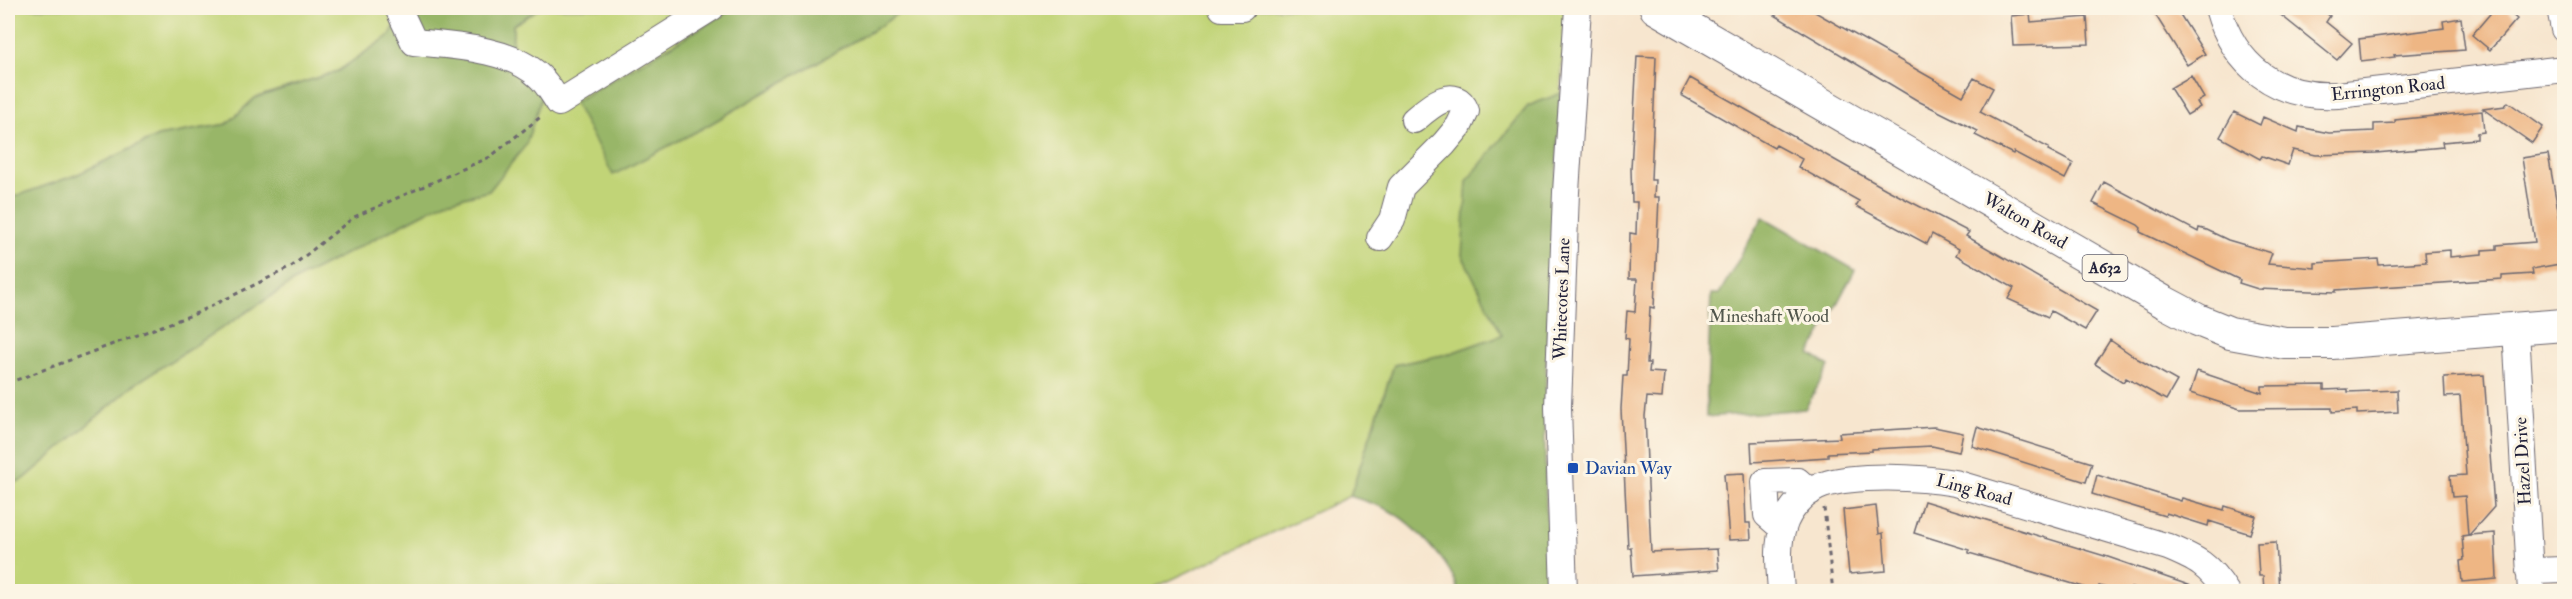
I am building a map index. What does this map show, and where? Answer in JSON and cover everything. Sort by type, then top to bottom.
[{"type":"main road","name":"Walton Road","points":[[1656,8],[2164,302],[2230,333],[2285,343],[2320,343],[2565,325]]},
{"type":"street","points":[[398,8],[414,42],[476,48],[517,63],[539,76],[559,103],[711,8]]},
{"type":"street","points":[[1222,8],[1242,8]]},
{"type":"street","name":"Whitecotes Lane","points":[[1564,591],[1558,407],[1566,192],[1578,8]]},
{"type":"street","name":"Errington Road","points":[[2218,8],[2224,30],[2249,66],[2280,86],[2309,94],[2338,95],[2565,69]]},
{"type":"street","points":[[2560,8],[2565,29]]},
{"type":"street","points":[[1380,238],[1392,220],[1401,187],[1449,139],[1459,126],[1466,111],[1463,103],[1456,98],[1445,99],[1414,120]]},
{"type":"street","name":"Hazel Drive","points":[[2516,330],[2530,581]]},
{"type":"street","name":"Ling Road","points":[[1816,489],[1845,481],[1922,477],[1955,483],[2196,558],[2214,573],[2226,591]]},
{"type":"street","points":[[1781,591],[1779,551],[1782,528],[1790,512],[1816,489],[1798,481],[1765,482],[1767,515],[1782,528]]},
{"type":"street","points":[[2530,581],[2565,570]]},
{"type":"path","points":[[8,383],[198,313],[291,267],[354,217],[490,158],[559,103]]},
{"type":"path","points":[[1816,489],[1833,591]]},
{"type":"green space","points":[[8,8],[404,8],[390,35],[338,71],[255,98],[227,124],[158,136],[76,175],[8,199]]},
{"type":"green space","points":[[404,8],[540,8],[513,25],[512,62],[542,95],[526,145],[489,191],[447,201],[301,277],[135,384],[24,479],[8,485],[8,199],[76,175],[158,136],[227,124],[255,98],[338,71],[390,35]]},
{"type":"green space","points":[[540,8],[735,8],[675,45],[705,127],[880,26],[905,8],[1565,8],[1561,93],[1462,255],[1503,335],[1448,354],[1394,365],[1350,496],[1147,591],[8,592],[8,485],[24,479],[135,384],[301,277],[447,201],[489,191],[512,62],[513,25]]},
{"type":"green space","points":[[735,8],[905,8],[880,26],[705,127],[613,175],[574,102]]},
{"type":"green space","points":[[1561,93],[1545,405],[1547,530],[1552,591],[1458,591],[1455,581],[1441,558],[1410,525],[1375,504],[1350,496],[1394,365],[1448,354],[1502,335],[1462,255],[1467,181],[1528,106]]},
{"type":"green space","name":"Mineshaft Wood","points":[[1763,217],[1855,270],[1810,354],[1829,366],[1805,409],[1706,417],[1711,294],[1719,294]]},
{"type":"building","points":[[1763,8],[1808,8],[1963,96],[1974,78],[1993,88],[1980,112],[2073,163],[2065,179],[2014,152],[2013,154],[1975,135],[1978,131],[1920,102]]},
{"type":"building","points":[[2151,8],[2176,8],[2205,54],[2187,65]]},
{"type":"building","points":[[2272,8],[2319,8],[2330,16],[2326,22],[2352,43],[2337,60]]},
{"type":"building","points":[[2495,8],[2504,8],[2517,19],[2490,50],[2472,35]]},
{"type":"building","points":[[2030,14],[2031,22],[2087,17],[2089,44],[2013,46],[2011,16]]},
{"type":"building","points":[[2461,18],[2465,50],[2394,55],[2395,57],[2361,61],[2359,39],[2444,28],[2443,21]]},
{"type":"building","points":[[1637,56],[1656,57],[1651,180],[1655,180],[1654,197],[1659,197],[1654,308],[1650,307],[1647,363],[1650,363],[1649,372],[1664,373],[1662,398],[1647,397],[1645,416],[1651,552],[1717,549],[1719,570],[1633,576],[1631,547],[1628,548],[1621,409],[1623,376],[1627,376],[1629,339],[1625,338],[1627,311],[1635,312],[1637,279],[1629,279],[1630,233],[1636,234],[1637,202],[1632,202],[1631,169]]},
{"type":"building","points":[[2191,76],[2204,98],[2197,102],[2200,107],[2187,115],[2170,88]]},
{"type":"building","points":[[1690,78],[1886,189],[1969,232],[1966,236],[2097,311],[2085,330],[2051,311],[2048,317],[2008,299],[2014,288],[1956,255],[1959,249],[1932,234],[1927,244],[1856,206],[1859,201],[1798,167],[1802,159],[1776,145],[1774,148],[1681,95]]},
{"type":"building","points":[[2508,102],[2543,127],[2532,143],[2483,109],[2505,106]]},
{"type":"building","points":[[2482,111],[2484,132],[2477,133],[2477,139],[2442,142],[2443,147],[2376,153],[2316,155],[2293,150],[2288,165],[2262,156],[2260,159],[2220,137],[2234,112],[2260,125],[2263,117],[2298,132],[2299,127],[2329,133],[2374,131],[2374,124],[2395,123],[2395,120]]},
{"type":"building","points":[[2548,154],[2565,249],[2565,263],[2532,269],[2533,274],[2502,276],[2502,279],[2336,290],[2336,292],[2258,289],[2239,283],[2240,280],[2140,232],[2141,228],[2138,225],[2093,203],[2104,182],[2198,232],[2199,228],[2207,230],[2228,240],[2272,253],[2268,264],[2315,268],[2315,263],[2378,259],[2379,265],[2426,262],[2425,252],[2450,250],[2450,257],[2482,254],[2482,250],[2497,249],[2497,245],[2535,242],[2522,158]]},
{"type":"building","points":[[2110,340],[2177,381],[2166,400],[2126,378],[2123,382],[2095,364]]},
{"type":"building","points":[[2197,371],[2262,393],[2262,386],[2324,385],[2324,390],[2348,389],[2348,392],[2397,390],[2398,412],[2357,414],[2357,410],[2332,412],[2332,408],[2240,409],[2190,393]]},
{"type":"building","points":[[2484,375],[2494,507],[2469,535],[2495,533],[2497,579],[2462,582],[2460,561],[2464,560],[2462,536],[2468,535],[2465,496],[2452,497],[2450,476],[2466,475],[2460,396],[2445,397],[2444,377]]},
{"type":"building","points":[[1934,427],[1963,433],[1959,452],[1932,446],[1872,449],[1872,451],[1828,453],[1828,457],[1752,462],[1751,442],[1840,438],[1839,433]]},
{"type":"building","points":[[1977,427],[2092,463],[2086,482],[1972,446]]},
{"type":"building","points":[[1744,473],[1746,523],[1750,523],[1751,539],[1729,540],[1724,474]]},
{"type":"building","points":[[2097,475],[2181,501],[2182,498],[2224,510],[2225,506],[2256,516],[2250,534],[2209,521],[2208,526],[2166,513],[2165,516],[2092,494]]},
{"type":"building","points":[[1924,501],[2108,557],[2200,589],[2199,591],[2143,591],[2131,588],[2130,591],[2117,591],[2099,586],[2097,591],[1969,553],[1969,550],[1914,533]]},
{"type":"building","points":[[1876,506],[1879,534],[1883,533],[1886,571],[1849,574],[1843,510]]},
{"type":"building","points":[[2276,542],[2279,591],[2264,591],[2263,576],[2259,576],[2257,543]]},
{"type":"place","name":"Davian Way","points":[[1573,468]]}]
